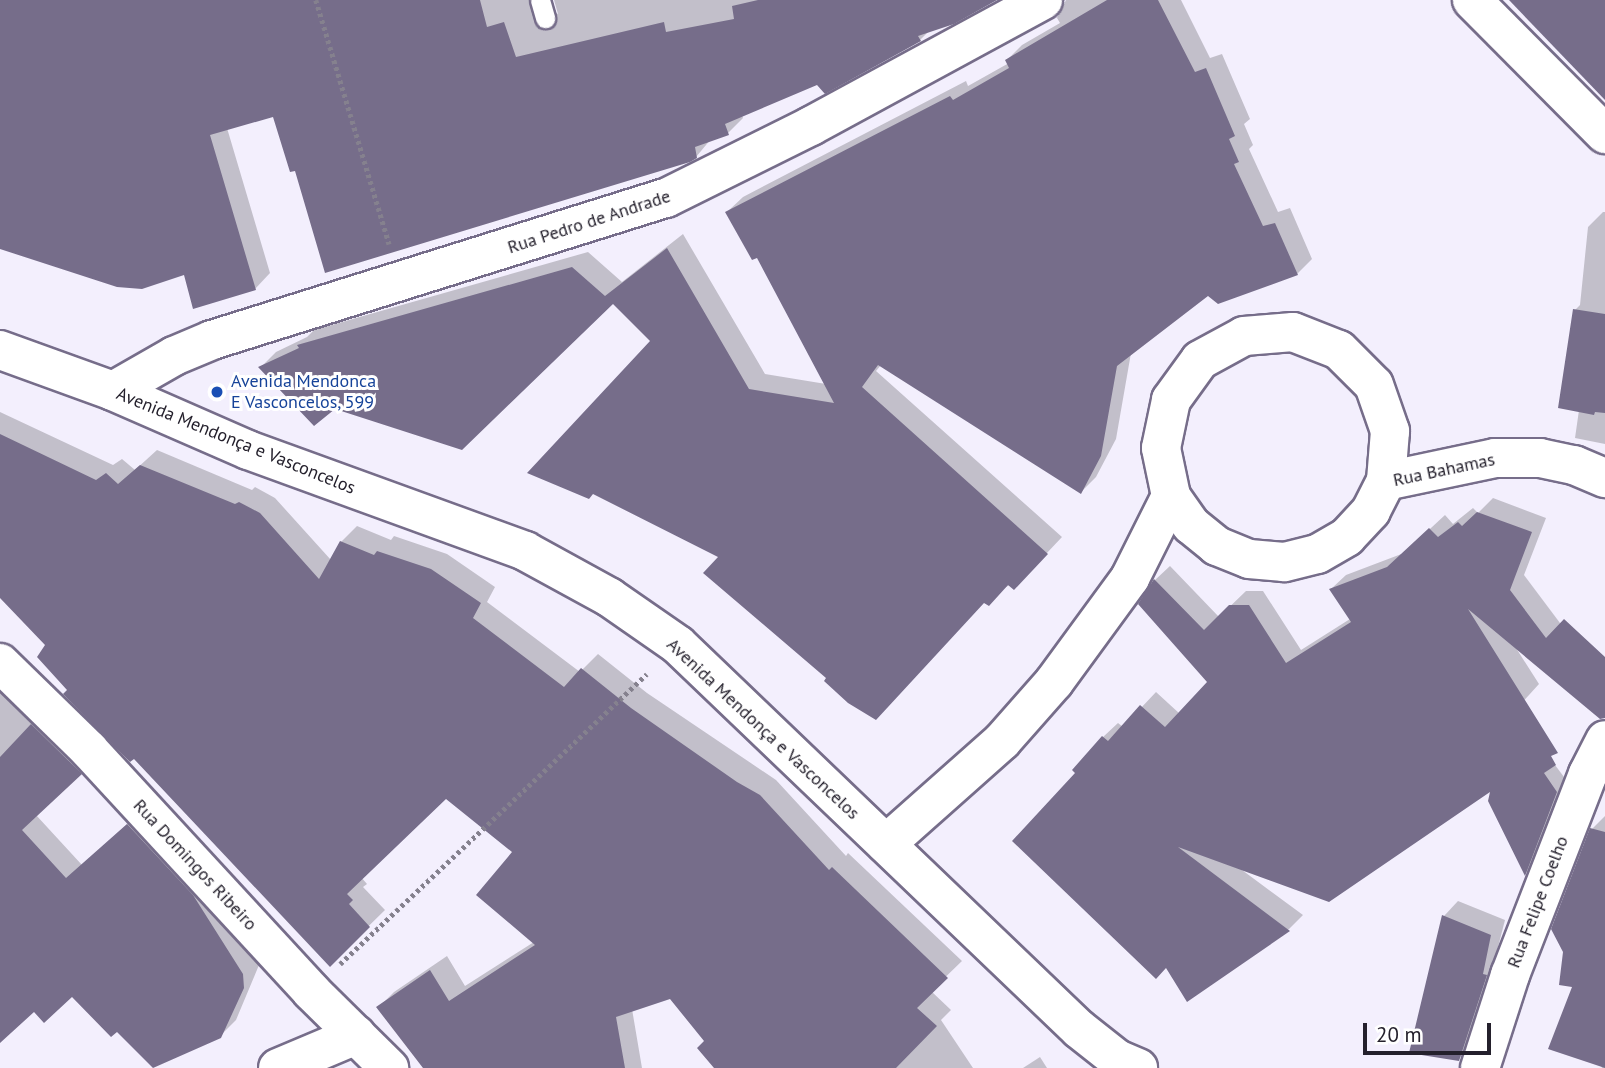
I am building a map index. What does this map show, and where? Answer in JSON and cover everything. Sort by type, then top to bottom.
[{"type":"street","name":"Rua Pedro de Andrade","points":[[113,391],[174,356],[212,340],[666,198],[811,126],[1043,0]]},
{"type":"street","points":[[1472,0],[1605,134]]},
{"type":"street","points":[[886,844],[1002,741],[1054,682],[1130,578],[1171,496],[1161,448],[1171,400],[1200,360],[1244,336],[1293,332],[1339,350],[1374,385],[1390,431],[1386,481]]},
{"type":"street","name":"Avenida Mendonça e Vasconcelos","points":[[0,350],[113,391],[248,450],[525,551],[609,597],[678,645],[1079,1029],[1127,1063]]},
{"type":"street","name":"Rua Bahamas","points":[[1171,496],[1191,524],[1217,546],[1249,559],[1284,562],[1317,554],[1348,537],[1371,511],[1386,481],[1495,458],[1540,458],[1574,465],[1605,478]]},
{"type":"street","name":"Rua Domingos Ribeiro","points":[[0,663],[89,750],[311,991],[389,1068]]},
{"type":"street","name":"Rua Felipe Coelho","points":[[1480,1068],[1510,975],[1588,774],[1605,740]]},
{"type":"street","points":[[278,1068],[356,1035]]},
{"type":"path","points":[[316,0],[400,282]]},
{"type":"path","points":[[311,991],[678,645]]},
{"type":"building","points":[[0,0],[480,0],[487,27],[504,22],[516,57],[664,22],[666,32],[734,19],[732,6],[758,0],[997,0],[954,24],[918,36],[921,41],[825,94],[817,85],[725,124],[729,135],[695,147],[697,158],[690,162],[325,273],[295,171],[290,172],[273,117],[210,135],[256,290],[193,309],[184,275],[142,289],[117,287],[0,249]]},
{"type":"building","points":[[1107,0],[1158,0],[1195,72],[1206,68],[1235,136],[1229,139],[1239,162],[1234,164],[1263,226],[1275,223],[1298,275],[1218,304],[1208,296],[1117,366],[1101,456],[1081,494],[878,365],[862,387],[1048,554],[1014,590],[1008,585],[989,606],[984,603],[876,720],[848,703],[824,681],[826,678],[703,573],[718,557],[593,494],[589,499],[527,473],[650,341],[613,304],[462,450],[335,409],[314,426],[258,367],[299,348],[297,345],[572,267],[605,296],[667,248],[749,389],[834,403],[757,258],[752,260],[725,212],[950,96],[953,100],[1009,68],[1005,60]]},
{"type":"building","points":[[1509,0],[1605,0],[1605,100]]},
{"type":"building","points":[[1573,309],[1605,314],[1605,413],[1595,412],[1594,415],[1558,408]]},
{"type":"building","points":[[0,434],[96,480],[106,473],[118,484],[140,465],[235,504],[239,502],[260,513],[319,579],[340,541],[374,555],[377,551],[431,569],[481,603],[473,618],[564,687],[581,668],[631,708],[760,795],[829,870],[832,867],[948,978],[917,1008],[937,1026],[896,1068],[714,1068],[697,1048],[704,1041],[670,999],[616,1017],[625,1068],[423,1068],[376,1007],[430,970],[449,1001],[535,945],[476,895],[512,852],[446,799],[347,894],[353,900],[349,904],[370,927],[330,967],[134,759],[130,762],[63,694],[67,690],[37,657],[45,645],[0,598]]},
{"type":"building","points":[[1477,512],[1532,532],[1510,590],[1546,638],[1564,619],[1605,657],[1605,718],[1600,719],[1468,609],[1558,753],[1551,756],[1556,765],[1544,773],[1557,792],[1525,876],[1488,801],[1490,792],[1329,902],[1178,847],[1290,931],[1187,1002],[1166,968],[1156,979],[1012,841],[1075,773],[1072,770],[1102,736],[1108,741],[1140,705],[1165,727],[1207,682],[1138,604],[1154,579],[1204,630],[1229,605],[1249,605],[1286,663],[1351,622],[1329,589],[1387,567],[1429,528],[1438,537],[1458,522],[1462,526]]},
{"type":"building","points":[[31,724],[82,774],[22,830],[66,878],[127,824],[193,895],[243,974],[244,988],[221,1038],[153,1068],[117,1032],[111,1037],[72,997],[44,1023],[34,1012],[0,1043],[0,757]]},
{"type":"building","points":[[1590,828],[1605,832],[1605,1068],[1548,1049],[1572,987],[1559,985],[1563,952],[1551,929]]},
{"type":"building","points":[[1442,915],[1491,935],[1483,974],[1487,975],[1459,1061],[1409,1053]]},
{"type":"place","name":"Avenida Mendonca E Vasconcelos, 599","points":[[217,392]]}]
